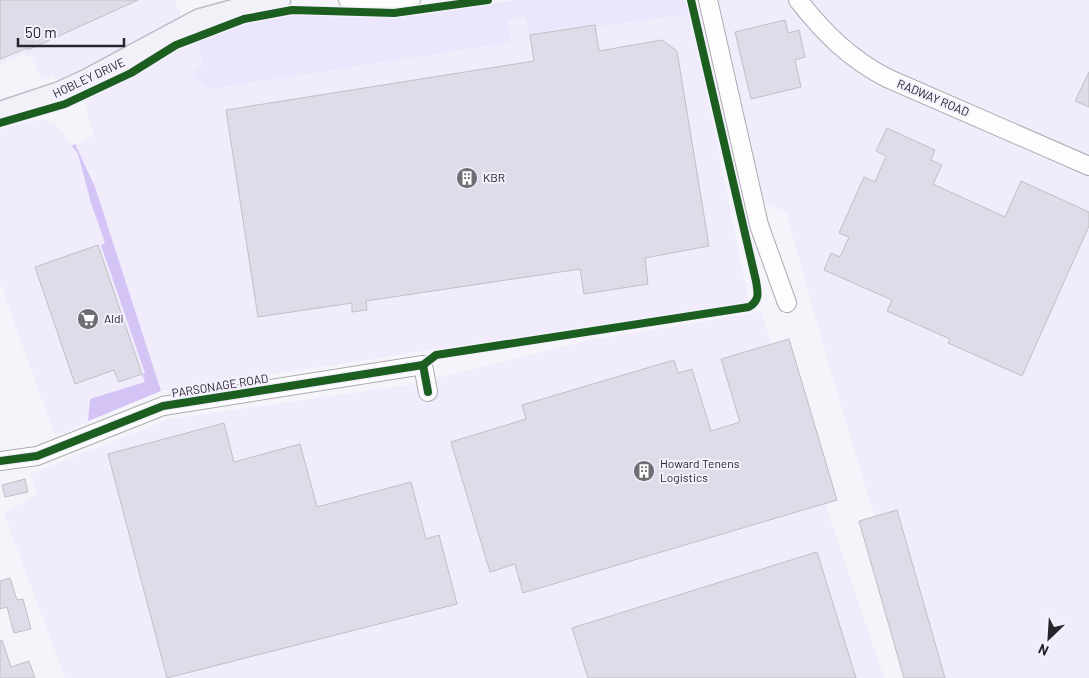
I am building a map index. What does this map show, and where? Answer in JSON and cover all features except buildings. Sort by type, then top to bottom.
[{"type":"main road","name":"HOBLEY DRIVE","points":[[200,20],[218,0]]},
{"type":"main road","name":"HOBLEY DRIVE","points":[[0,113],[60,93],[88,80],[200,20],[247,3],[270,6],[281,0]]},
{"type":"street","points":[[348,0],[378,2],[411,0]]},
{"type":"street","points":[[708,0],[759,225],[787,303]]},
{"type":"street","name":"RADWAY ROAD","points":[[798,0],[827,35],[862,65],[900,84],[1089,166]]},
{"type":"street","name":"PARSONAGE ROAD","points":[[0,460],[37,456],[163,406],[423,364],[428,392]]},
{"type":"shaded area","points":[[0,0],[175,0],[182,18],[120,54],[56,81],[53,75],[42,80],[31,56],[26,57],[25,54],[0,64]]},
{"type":"shaded area","points":[[513,0],[688,0],[749,302],[161,391],[55,436],[0,283],[0,129],[43,119],[56,124],[72,146],[84,141],[94,135],[87,114],[87,100],[196,37],[234,24],[350,16],[406,16]]},
{"type":"shaded area","points":[[513,0],[688,0],[691,14],[530,35],[525,17],[507,21],[512,42],[209,89],[200,84],[194,71],[197,67],[204,66],[196,37],[251,22],[308,14],[380,17],[418,15]]},
{"type":"shaded area","points":[[716,0],[1089,0],[1089,678],[923,678],[825,352],[786,212],[760,201]]},
{"type":"shaded area","points":[[75,144],[95,187],[161,391],[88,421],[90,399],[145,382],[142,374],[145,373],[101,245],[105,243],[91,203],[78,154],[72,146]]},
{"type":"shaded area","points":[[761,312],[884,678],[65,678],[4,514],[37,493],[30,474],[170,419],[413,384],[594,339]]},
{"type":"cycle path","points":[[0,123],[65,104],[131,73],[176,45],[244,19],[292,10],[394,13],[488,0]]},
{"type":"cycle path","points":[[423,365],[436,355],[749,307],[755,302],[758,293],[756,281],[691,0]]},
{"type":"cycle path","points":[[0,461],[37,456],[163,406],[423,365],[428,392]]},
{"type":"place","name":"KBR","points":[[467,178]]},
{"type":"place","name":"Aldi","points":[[88,319]]},
{"type":"place","name":"Howard Tenens Logistics","points":[[644,471]]}]
